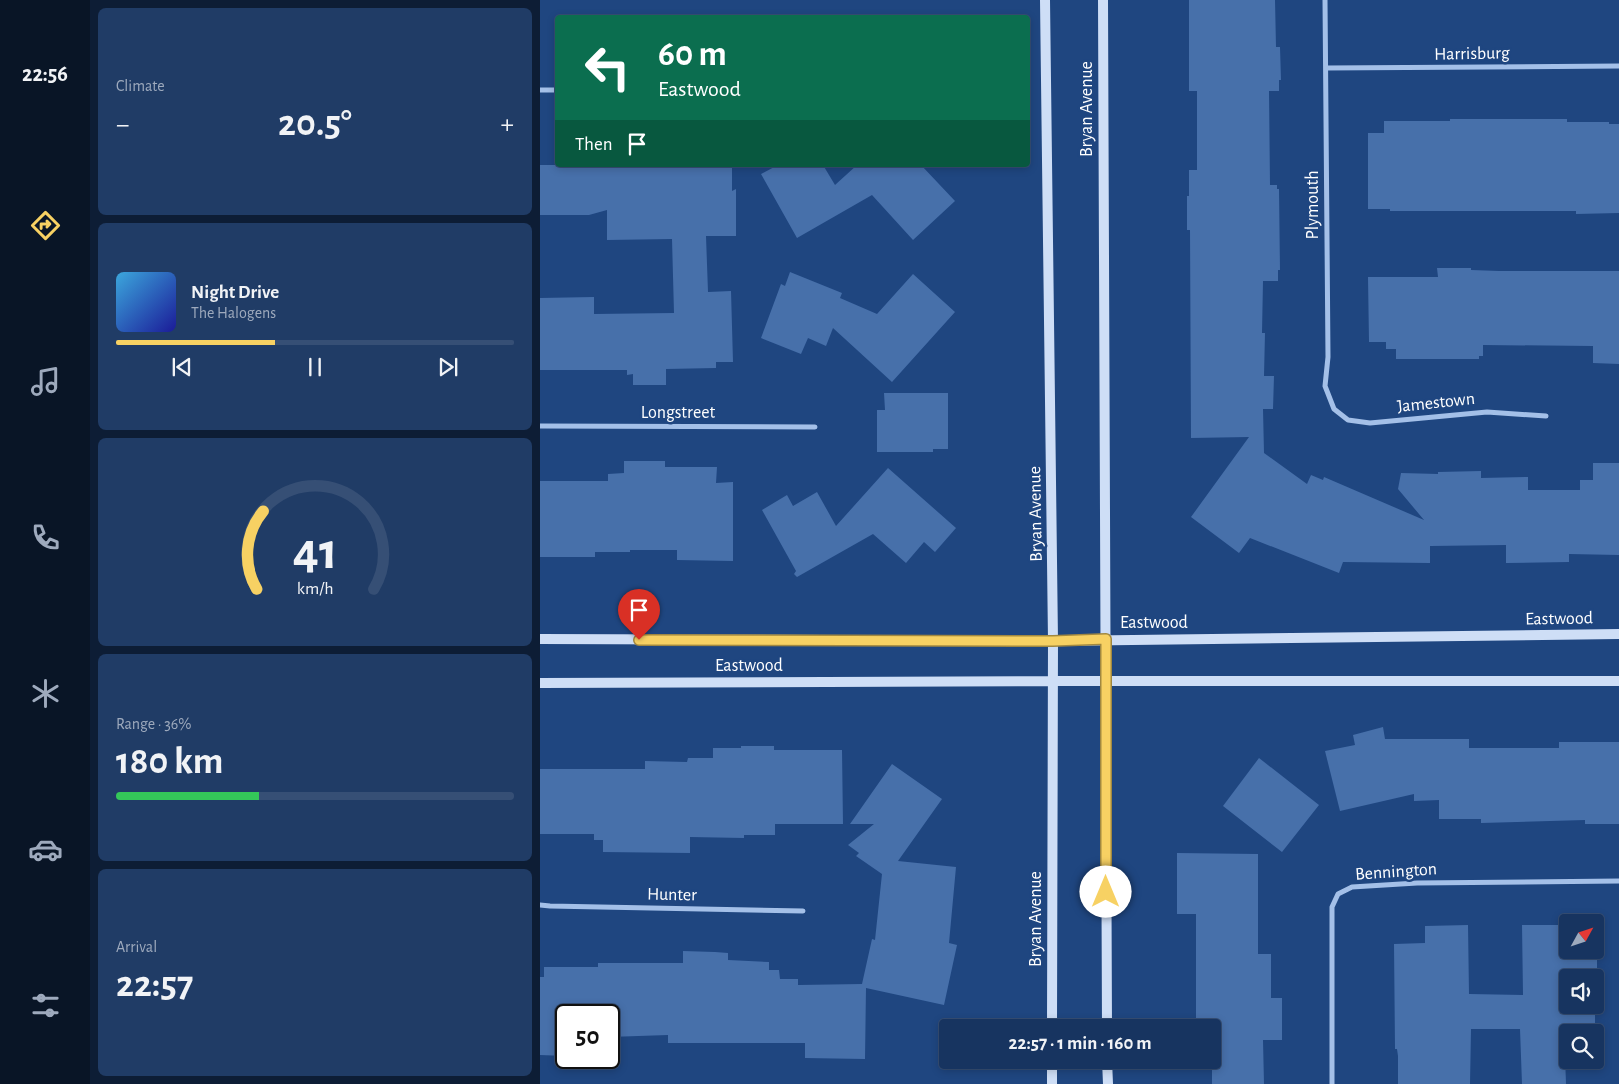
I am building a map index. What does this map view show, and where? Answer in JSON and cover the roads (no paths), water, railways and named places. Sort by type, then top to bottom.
[{"type":"street","name":"Bryan Avenue","points":[[1045,0],[1053,641],[1052,1019]]},
{"type":"street","name":"Bryan Avenue","points":[[1103,0],[1107,1019]]},
{"type":"street","name":"Plymouth","points":[[1325,0],[1328,357],[1325,386],[1334,409]]},
{"type":"street","name":"Harrisburg","points":[[1326,68],[1619,66]]},
{"type":"street","points":[[540,90],[555,90]]},
{"type":"street","name":"Jamestown","points":[[1334,409],[1348,420],[1370,423],[1487,412],[1546,416]]},
{"type":"street","name":"Longstreet","points":[[540,426],[816,427]]},
{"type":"street","name":"Eastwood","points":[[540,639],[1053,641],[1619,634]]},
{"type":"street","name":"Eastwood","points":[[540,684],[1053,681],[1619,681]]},
{"type":"street","name":"Bennington","points":[[1332,1084],[1332,907],[1338,894],[1352,887],[1417,883],[1619,881]]},
{"type":"street","name":"Hunter","points":[[540,905],[803,911]]},
{"type":"street","points":[[1052,1069],[1052,1084]]},
{"type":"street","points":[[1107,1069],[1108,1084]]}]
